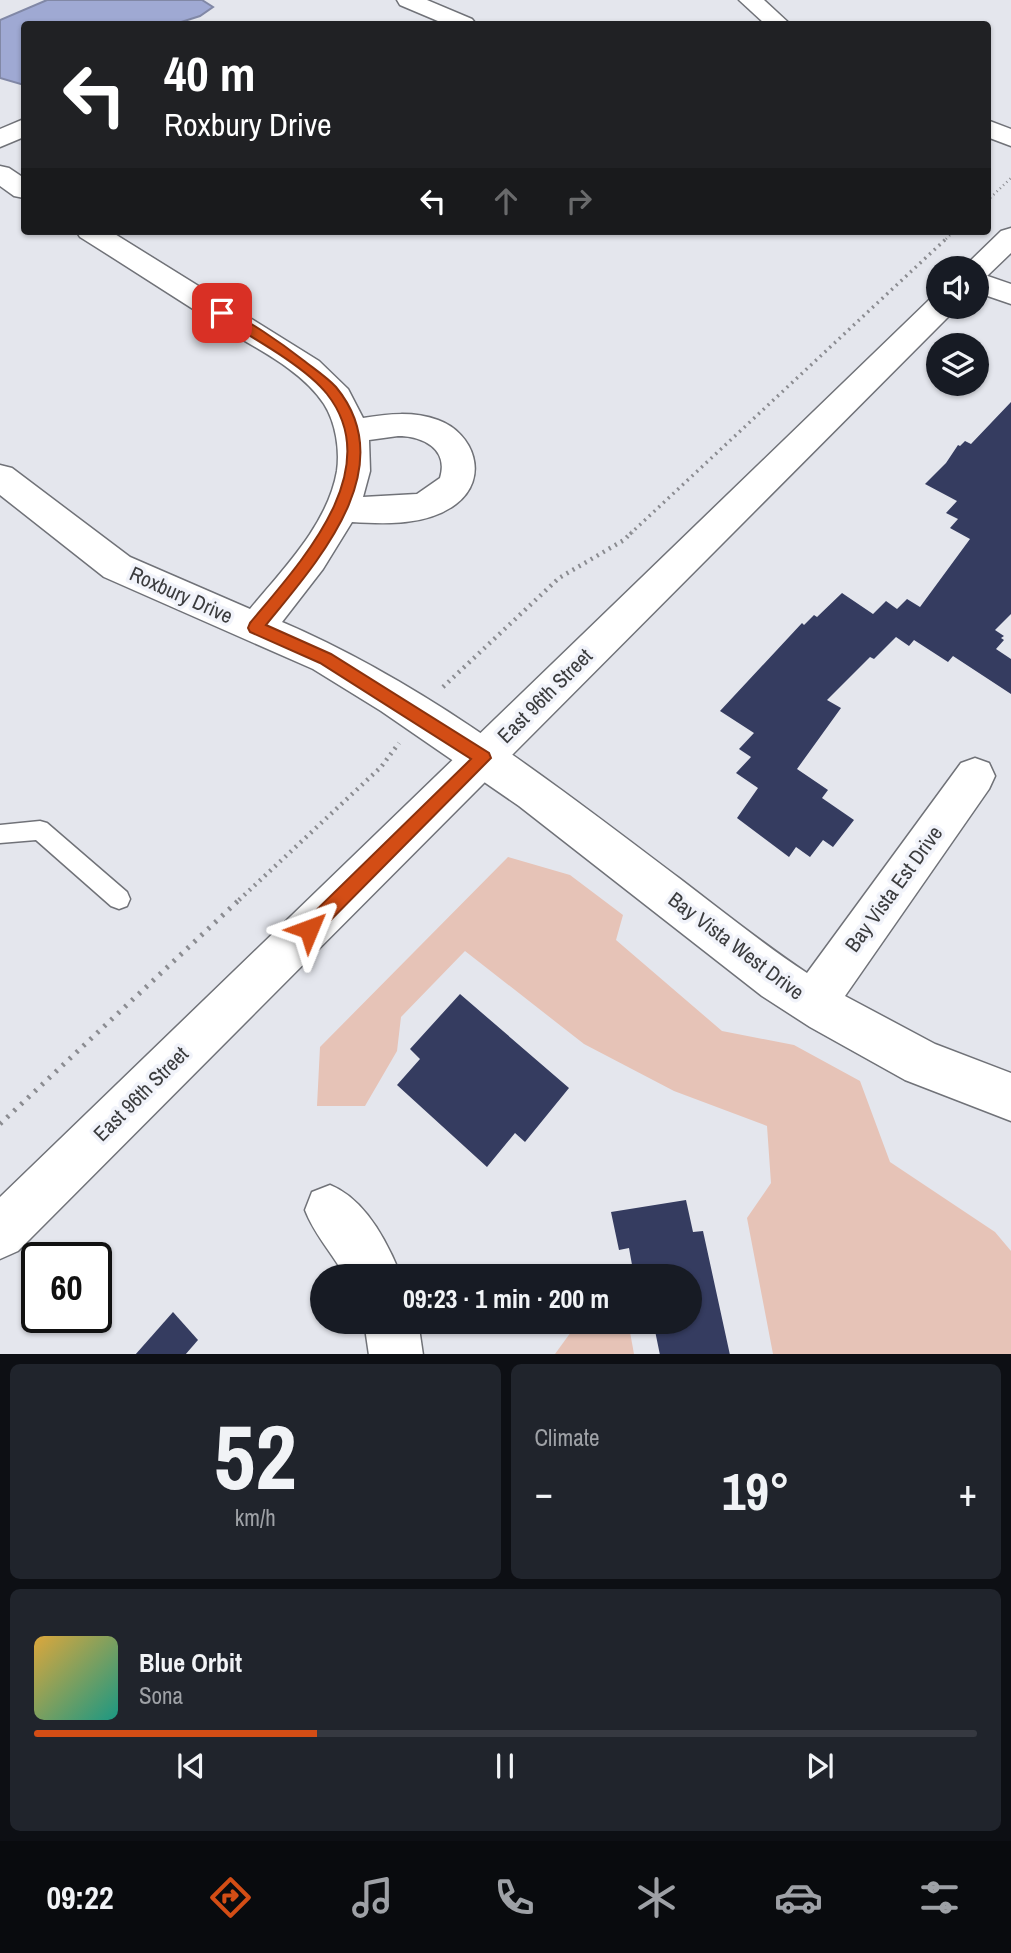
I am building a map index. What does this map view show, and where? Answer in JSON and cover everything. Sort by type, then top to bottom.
[{"type":"street","points":[[408,0],[457,21]]},
{"type":"street","points":[[750,0],[774,21]]},
{"type":"street","points":[[991,114],[1011,121]]},
{"type":"street","points":[[0,139],[21,128]]},
{"type":"street","points":[[991,130],[1011,138]]},
{"type":"street","points":[[0,174],[21,188]]},
{"type":"street","points":[[96,235],[306,368],[330,389],[344,411],[351,432],[354,465],[352,481],[341,508],[306,566],[256,628]]},
{"type":"street","points":[[1011,237],[989,269],[1011,295]]},
{"type":"street","name":"East 96th Street","points":[[0,1233],[928,319]]},
{"type":"street","points":[[341,508],[394,510],[433,501],[455,482],[461,469],[458,454],[451,444],[426,428],[388,426],[351,432]]},
{"type":"street","name":"Roxbury Drive","points":[[0,477],[117,567],[326,658],[483,758]]},
{"type":"street","name":"Bay Vista West Drive","points":[[483,758],[534,793],[778,980],[813,1003],[861,1032],[922,1063],[1011,1097]]},
{"type":"street","name":"Bay Vista Est Drive","points":[[813,1003],[975,776]]},
{"type":"street","points":[[330,1210],[368,1264]]},
{"type":"street","points":[[393,1334],[396,1354]]},
{"type":"lane","points":[[0,834],[40,830],[119,899]]},
{"type":"path","points":[[991,197],[1011,178]]},
{"type":"path","points":[[0,1124],[382,767],[443,687],[559,578],[624,540],[950,235]]},
{"type":"shaded area","points":[[508,857],[570,875],[623,915],[616,940],[722,1031],[794,1045],[860,1081],[890,1162],[995,1232],[1011,1251],[1011,1354],[773,1354],[747,1218],[771,1183],[767,1126],[674,1091],[584,1044],[465,951],[401,1017],[397,1051],[365,1106],[317,1106],[320,1047]]},
{"type":"shaded area","points":[[570,1334],[630,1334],[634,1354],[555,1354]]},
{"type":"water","points":[[47,0],[202,0],[213,7],[200,16],[184,21],[21,21],[21,84],[0,78],[0,20]]},
{"type":"building","points":[[1011,402],[1011,614],[995,630],[1004,636],[996,649],[1011,659],[1011,694],[953,656],[948,662],[914,640],[909,646],[896,637],[874,659],[870,657],[827,700],[841,708],[797,769],[828,790],[822,798],[854,820],[833,847],[823,840],[810,857],[796,847],[789,857],[737,818],[758,788],[736,773],[751,757],[739,749],[754,733],[720,711],[802,623],[804,625],[814,615],[817,617],[842,593],[873,614],[886,601],[897,609],[907,599],[920,607],[970,539],[950,528],[958,519],[946,513],[957,501],[925,484],[946,463],[958,445],[965,441],[971,444]]},
{"type":"building","points":[[460,994],[569,1088],[525,1142],[515,1133],[487,1167],[397,1085],[420,1059],[410,1049]]},
{"type":"building","points":[[686,1200],[693,1232],[703,1231],[730,1354],[660,1354],[656,1334],[702,1334],[702,1264],[632,1264],[629,1248],[619,1250],[611,1212]]},
{"type":"building","points":[[173,1312],[198,1340],[186,1354],[136,1354]]},
{"type":"route","points":[[222,313],[287,354],[330,389],[344,411],[351,432],[354,465],[352,481],[333,525],[306,566],[256,628],[326,658],[483,758],[309,929]]}]
